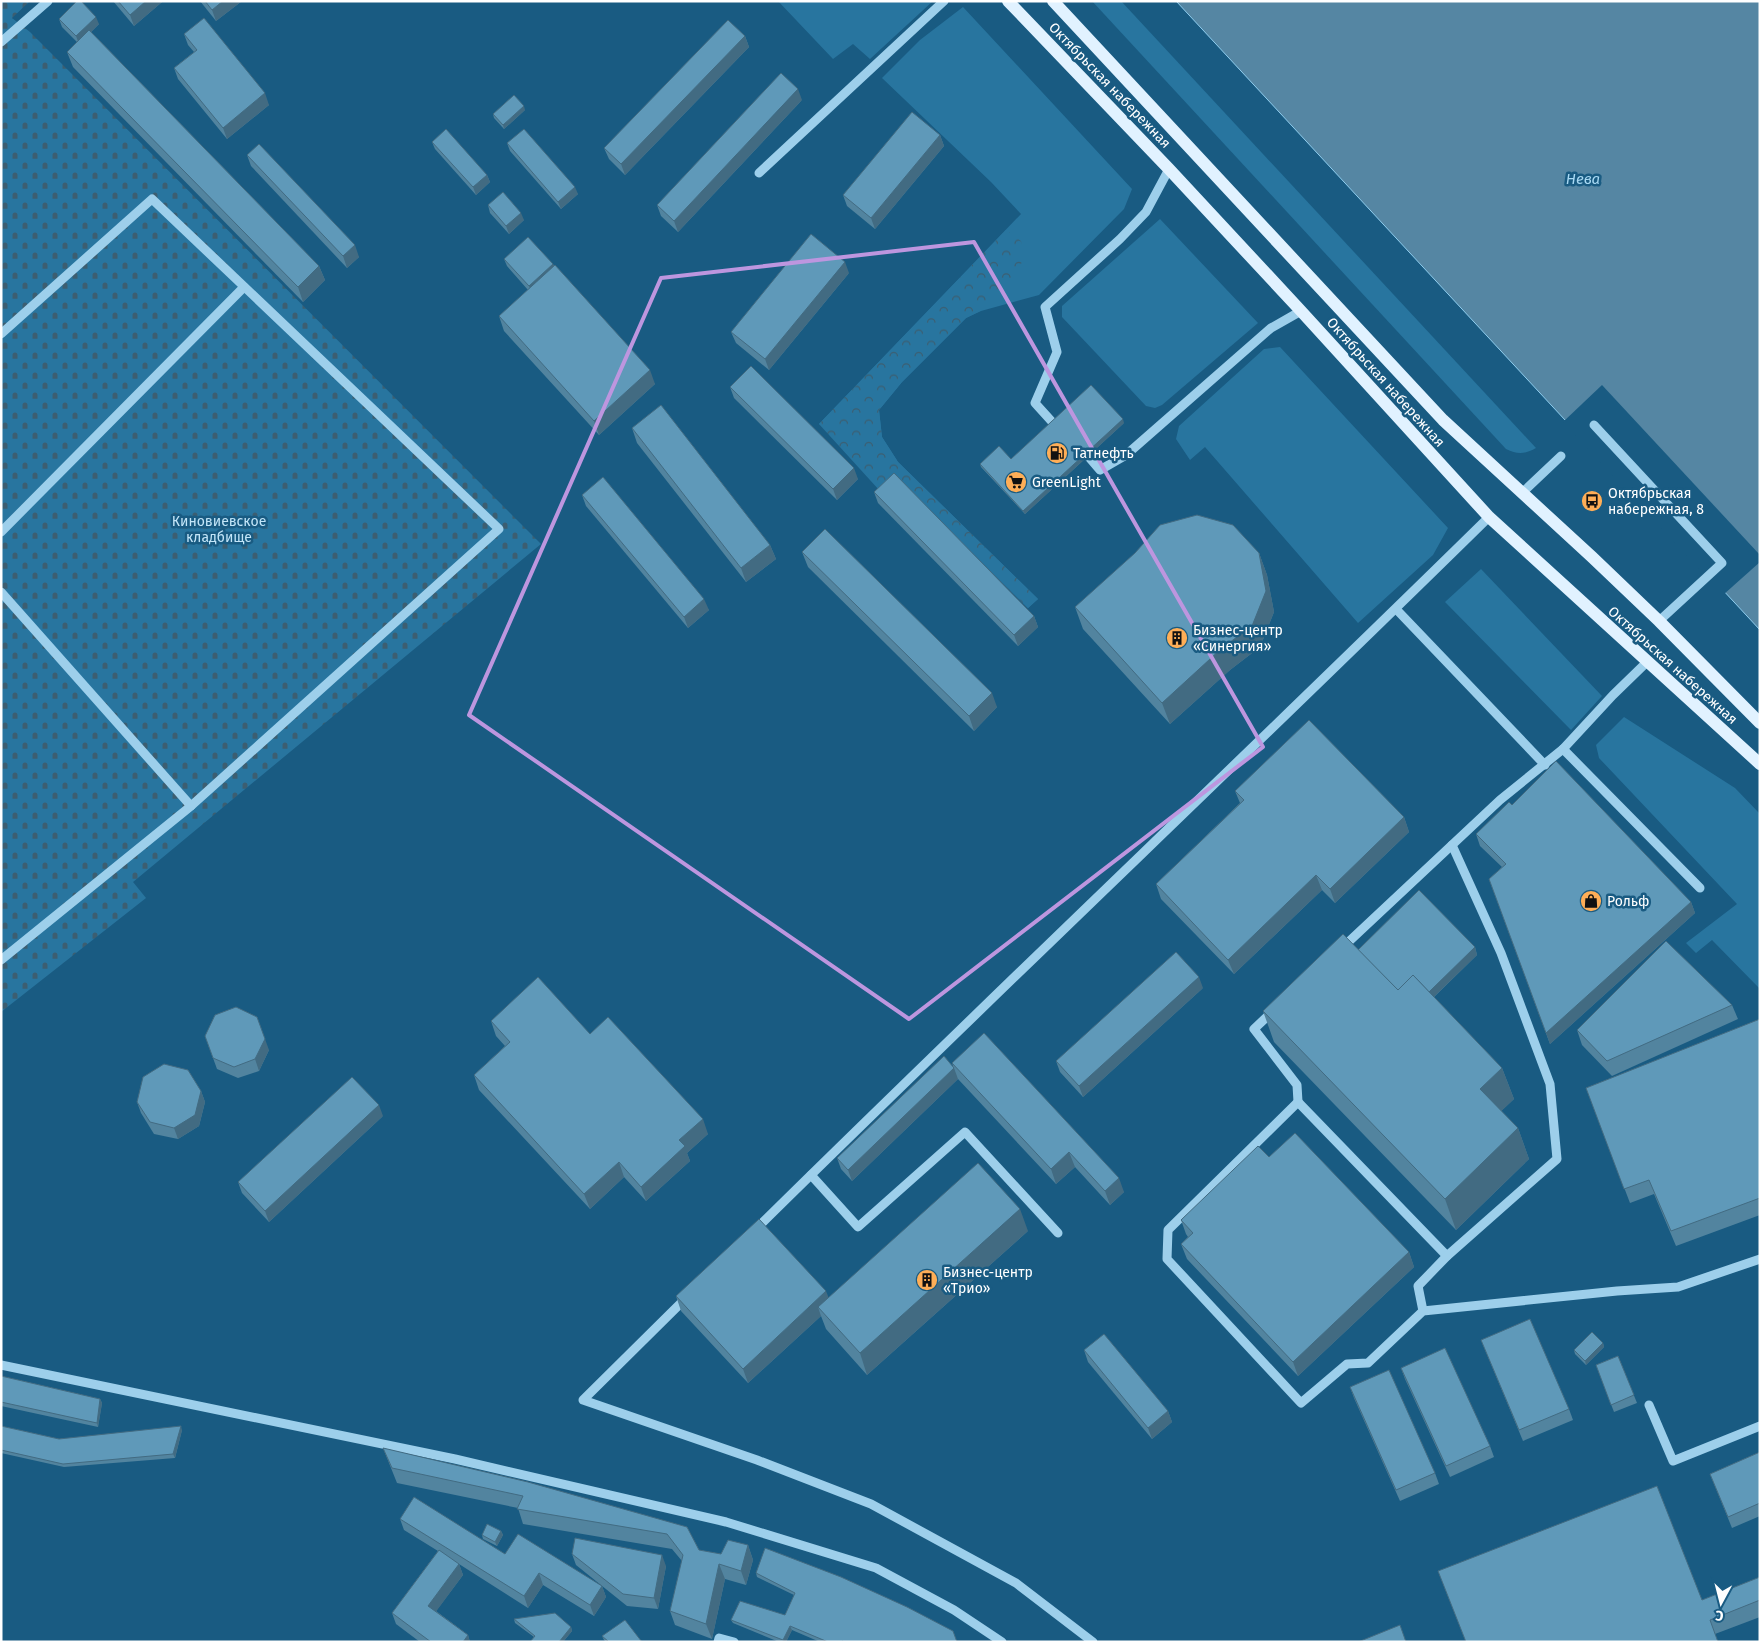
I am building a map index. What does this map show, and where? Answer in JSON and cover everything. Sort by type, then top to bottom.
[{"type":"main road","name":"Октябрьская набережная","points":[[1008,1],[1302,311],[1489,517],[1760,764]]},
{"type":"main road","name":"Октябрьская набережная","points":[[1053,1],[1443,420],[1523,492],[1658,621],[1760,723]]},
{"type":"street","points":[[1,42],[48,1]]},
{"type":"street","points":[[759,173],[944,1]]},
{"type":"street","points":[[1054,424],[1035,404],[1057,352],[1045,307],[1120,239],[1146,212],[1169,169]]},
{"type":"street","points":[[1,334],[152,199],[499,530],[191,806],[1,960]]},
{"type":"street","points":[[1,532],[244,287]]},
{"type":"street","points":[[1088,456],[1100,470],[1126,455],[1271,328],[1302,311]]},
{"type":"street","points":[[1594,425],[1722,563],[1658,621]]},
{"type":"street","points":[[1523,492],[1561,456]]},
{"type":"street","points":[[747,1237],[1489,517]]},
{"type":"street","points":[[1,592],[191,806]]},
{"type":"street","points":[[1396,609],[1545,765]]},
{"type":"street","points":[[1332,957],[1500,800],[1563,749],[1612,695],[1648,661]]},
{"type":"street","points":[[1563,749],[1700,888]]},
{"type":"street","points":[[1423,1311],[1418,1286],[1447,1256],[1557,1159],[1550,1084],[1501,953],[1452,845]]},
{"type":"street","points":[[1282,1003],[1254,1029],[1297,1086],[1298,1102],[1447,1256]]},
{"type":"street","points":[[1298,1102],[1168,1230],[1167,1259],[1301,1403],[1347,1364],[1368,1364],[1423,1311],[1617,1291],[1678,1287],[1760,1258]]},
{"type":"street","points":[[811,1175],[858,1227],[965,1132],[1058,1233]]},
{"type":"street","points":[[693,1292],[583,1400],[757,1460],[871,1504],[1016,1583],[1093,1642]]},
{"type":"street","points":[[1,1365],[454,1459],[726,1522],[876,1568],[954,1610],[1002,1642]]},
{"type":"street","points":[[1649,1405],[1673,1461],[1760,1426]]},
{"type":"street","points":[[718,1642],[719,1638],[734,1642]]},
{"type":"highlighted area","points":[[974,242],[1263,747],[909,1019],[469,715],[661,278]]},
{"type":"green space","name":"Киновиевское кладбище","points":[[1,1],[30,1],[12,18],[30,32],[541,544],[133,882],[146,898],[1,1012]]},
{"type":"green space","points":[[778,1],[933,1],[870,59],[853,44],[833,59]]},
{"type":"green space","points":[[1092,1],[1121,1],[1536,448],[1521,453],[1506,449]]},
{"type":"green space","points":[[963,7],[1132,189],[1124,209],[1039,295],[981,311],[966,318],[902,382],[879,410],[882,437],[898,462],[1038,599],[1028,608],[897,478],[819,424],[1021,214],[991,182],[882,78],[920,40]]},
{"type":"green space","points":[[1160,219],[1258,323],[1162,405],[1155,408],[1146,406],[1062,317],[1062,306]]},
{"type":"green space","points":[[1006,230],[1021,241],[1025,258],[1006,286],[980,311],[966,318],[902,382],[879,410],[882,437],[898,462],[1038,599],[1028,608],[897,478],[880,491],[819,424]]},
{"type":"green space","points":[[1280,347],[1448,528],[1433,555],[1358,623],[1205,447],[1190,460],[1176,439],[1179,426],[1264,349]]},
{"type":"green space","points":[[1481,569],[1602,696],[1571,730],[1445,602]]},
{"type":"green space","points":[[1624,717],[1735,788],[1760,814],[1760,989],[1712,940],[1696,953],[1686,943],[1737,904],[1599,758],[1596,745]]},
{"type":"water","name":"Нева","points":[[1176,1],[1760,1],[1760,630]]},
{"type":"pier","points":[[1602,385],[1760,555],[1760,562],[1723,595],[1563,422]]},
{"type":"building","points":[[77,1],[81,1],[96,17],[76,36],[59,19]]},
{"type":"building","points":[[118,1],[146,1],[130,15]]},
{"type":"building","points":[[205,1],[223,1],[212,10]]},
{"type":"building","points":[[204,18],[265,93],[223,128],[174,68],[197,50],[184,34]]},
{"type":"building","points":[[728,20],[745,36],[621,164],[604,148]]},
{"type":"building","points":[[89,30],[319,266],[298,287],[67,52]]},
{"type":"building","points":[[781,73],[798,89],[674,221],[657,205]]},
{"type":"building","points":[[514,95],[524,106],[503,125],[493,114]]},
{"type":"building","points":[[912,112],[940,135],[871,218],[843,195]]},
{"type":"building","points":[[446,129],[487,175],[473,187],[432,142]]},
{"type":"building","points":[[524,129],[575,187],[558,202],[507,143]]},
{"type":"building","points":[[259,144],[355,245],[343,256],[247,155]]},
{"type":"building","points":[[503,192],[521,213],[506,226],[488,205]]},
{"type":"building","points":[[811,234],[845,262],[765,359],[731,332]]},
{"type":"building","points":[[528,237],[553,264],[529,286],[504,259]]},
{"type":"building","points":[[555,265],[650,370],[594,421],[499,316]]},
{"type":"building","points":[[751,366],[854,468],[833,489],[730,387]]},
{"type":"building","name":"Татнефть","points":[[1091,385],[1123,419],[1023,511],[980,464],[999,446],[1011,459]]},
{"type":"building","points":[[661,405],[770,545],[741,568],[632,428]]},
{"type":"building","points":[[894,473],[1034,616],[1014,635],[874,492]]},
{"type":"building","points":[[603,477],[704,599],[684,617],[582,495]]},
{"type":"building","name":"Бизнес-центр «Синергия»","points":[[1197,515],[1233,525],[1259,553],[1266,591],[1252,626],[1222,648],[1162,703],[1075,607],[1135,553],[1160,525]]},
{"type":"building","points":[[825,529],[992,693],[969,716],[802,552]]},
{"type":"building","points":[[1309,720],[1404,817],[1330,889],[1316,875],[1228,960],[1156,884],[1244,800],[1235,791]]},
{"type":"building","name":"Рольф","points":[[1556,761],[1691,902],[1546,1033],[1489,879],[1506,864],[1476,834],[1509,802],[1512,805]]},
{"type":"building","points":[[1419,890],[1475,947],[1429,992],[1413,975],[1398,990],[1358,950]]},
{"type":"building","points":[[1343,934],[1398,990],[1413,975],[1502,1068],[1480,1089],[1518,1128],[1445,1199],[1263,1011]]},
{"type":"building","points":[[1666,941],[1732,1005],[1607,1061],[1577,1030]]},
{"type":"building","points":[[1176,952],[1199,977],[1079,1086],[1056,1061]]},
{"type":"building","points":[[538,977],[590,1034],[608,1017],[703,1119],[679,1140],[685,1146],[641,1187],[619,1162],[584,1194],[474,1075],[510,1042],[491,1021]]},
{"type":"building","points":[[236,1007],[257,1017],[265,1039],[255,1059],[234,1067],[213,1058],[205,1036],[215,1015]]},
{"type":"building","points":[[1760,1019],[1760,1198],[1671,1231],[1649,1180],[1624,1189],[1586,1088]]},
{"type":"building","points":[[984,1033],[1119,1178],[1105,1191],[1069,1152],[1051,1169],[952,1063]]},
{"type":"building","points":[[944,1056],[954,1068],[848,1170],[837,1158]]},
{"type":"building","points":[[164,1064],[188,1070],[201,1091],[195,1115],[174,1128],[150,1122],[137,1102],[143,1077]]},
{"type":"building","points":[[352,1077],[379,1105],[265,1211],[238,1182]]},
{"type":"building","points":[[1295,1133],[1409,1252],[1293,1362],[1181,1244],[1193,1233],[1181,1220],[1258,1146],[1269,1157]]},
{"type":"building","name":"Бизнес-центр «Трио»","points":[[978,1163],[1020,1209],[860,1353],[818,1307]]},
{"type":"building","points":[[759,1219],[826,1291],[743,1369],[676,1296]]},
{"type":"building","points":[[1530,1319],[1569,1409],[1519,1430],[1481,1340]]},
{"type":"building","points":[[1592,1332],[1603,1343],[1585,1361],[1574,1350]]},
{"type":"building","points":[[1104,1334],[1168,1411],[1148,1428],[1084,1350]]},
{"type":"building","points":[[1445,1348],[1490,1446],[1446,1466],[1401,1368]]},
{"type":"building","points":[[1618,1356],[1634,1395],[1611,1405],[1596,1365]]},
{"type":"building","points":[[1389,1370],[1435,1473],[1396,1490],[1350,1387]]},
{"type":"building","points":[[1,1376],[100,1399],[97,1423],[1,1402]]},
{"type":"building","points":[[1,1426],[59,1439],[181,1426],[173,1454],[63,1464],[1,1450]]},
{"type":"building","points":[[383,1448],[528,1482],[687,1527],[699,1550],[721,1554],[728,1540],[748,1545],[741,1571],[719,1564],[706,1624],[670,1611],[683,1555],[667,1534],[517,1509],[523,1496],[392,1468]]},
{"type":"building","points":[[1760,1452],[1760,1503],[1728,1517],[1710,1474]]},
{"type":"building","points":[[1657,1486],[1702,1600],[1760,1577],[1760,1600],[1710,1620],[1718,1642],[1466,1642],[1438,1571]]},
{"type":"building","points":[[414,1497],[505,1554],[518,1534],[602,1586],[590,1605],[539,1573],[524,1596],[400,1519]]},
{"type":"building","points":[[487,1524],[501,1531],[495,1542],[482,1535]]},
{"type":"building","points":[[575,1538],[662,1555],[654,1598],[623,1594],[572,1554]]},
{"type":"building","points":[[765,1548],[841,1577],[907,1607],[953,1631],[957,1642],[828,1642],[790,1626],[783,1640],[731,1620],[740,1601],[785,1615],[795,1593],[756,1573]]},
{"type":"building","points":[[439,1550],[459,1564],[428,1606],[468,1635],[463,1642],[431,1642],[392,1613]]},
{"type":"building","points":[[555,1613],[571,1627],[559,1642],[530,1642],[535,1636],[514,1619]]},
{"type":"building","points":[[625,1620],[642,1642],[609,1642],[602,1636]]},
{"type":"building","points":[[1400,1625],[1406,1642],[1358,1642]]},
{"type":"place","name":"Татнефть","points":[[1057,453]]},
{"type":"place","name":"GreenLight","points":[[1016,482]]},
{"type":"place","name":"Октябрьская набережная, 8","points":[[1592,501]]},
{"type":"place","name":"Бизнес-центр «Синергия»","points":[[1177,638]]},
{"type":"place","name":"Рольф","points":[[1591,901]]},
{"type":"place","name":"Бизнес-центр «Трио»","points":[[927,1280]]}]
